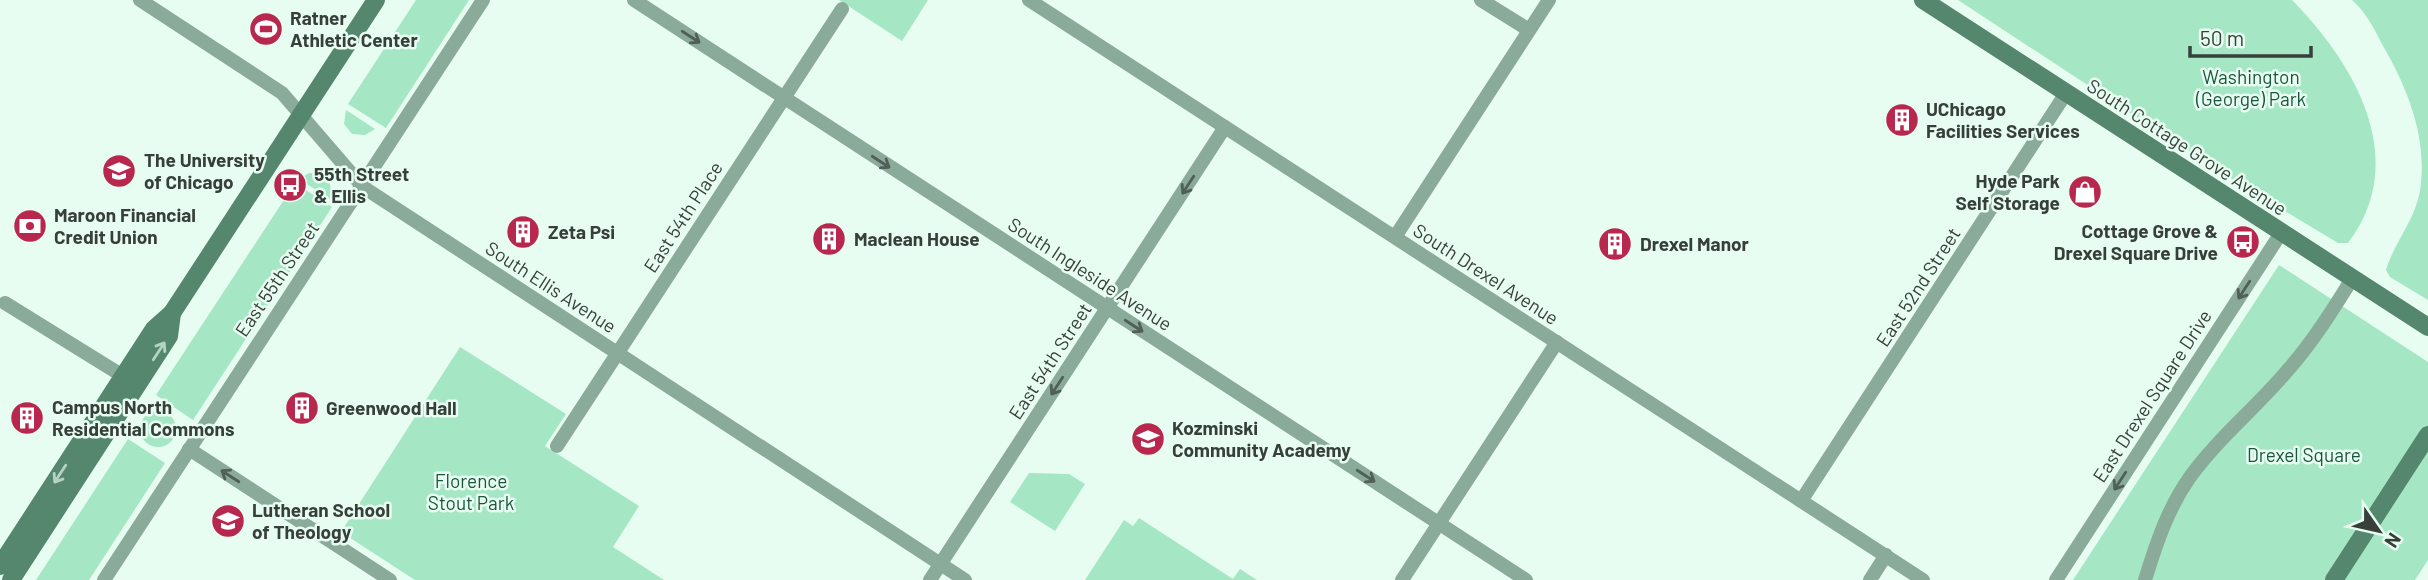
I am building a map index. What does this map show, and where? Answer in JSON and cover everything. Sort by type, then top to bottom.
[{"type":"street","name":"South Ellis Avenue","points":[[140,0],[282,93],[363,187],[965,580]]},
{"type":"street","points":[[11,580],[130,380],[154,329],[172,313],[376,0]]},
{"type":"street","name":"East 55th Street","points":[[104,580],[483,0]]},
{"type":"street","name":"South Ingleside Avenue","points":[[634,0],[1526,580]]},
{"type":"street","name":"South Drexel Avenue","points":[[1029,0],[1923,580]]},
{"type":"street","points":[[1481,0],[1529,30]]},
{"type":"street","points":[[1395,237],[1549,0]]},
{"type":"street","name":"South Cottage Grove Avenue","points":[[1923,0],[2428,327]]},
{"type":"street","name":"East 54th Place","points":[[557,446],[842,9]]},
{"type":"street","name":"East 52nd Street","points":[[1801,501],[2066,93]]},
{"type":"street","name":"East 54th Street","points":[[930,580],[1225,127]]},
{"type":"street","name":"East Drexel Square Drive","points":[[2056,580],[2281,233]]},
{"type":"street","points":[[2145,580],[2162,530],[2189,479],[2209,452],[2306,349],[2352,279]]},
{"type":"street","points":[[5,303],[130,380]]},
{"type":"street","points":[[1402,580],[1557,342]]},
{"type":"street","points":[[0,566],[130,380]]},
{"type":"street","points":[[2334,580],[2428,435]]},
{"type":"street","points":[[189,449],[390,580]]},
{"type":"street","points":[[1870,580],[1886,555]]},
{"type":"green space","points":[[416,0],[469,0],[386,128],[348,104]]},
{"type":"green space","points":[[839,0],[928,0],[902,41]]},
{"type":"green space","name":"Washington (George) Park","points":[[1958,0],[2292,0],[2336,53],[2354,83],[2367,114],[2375,147],[2375,179],[2366,211],[2348,243],[2338,243],[2220,172]]},
{"type":"green space","points":[[2352,0],[2428,0],[2428,300],[2390,277],[2386,270],[2417,202],[2422,171],[2421,152],[2414,114],[2400,78],[2369,20]]},
{"type":"green space","points":[[346,110],[375,129],[365,135],[352,134],[344,124]]},
{"type":"green space","points":[[309,173],[320,174],[330,183],[330,199],[299,179]]},
{"type":"green space","points":[[295,183],[332,207],[193,420],[156,395]]},
{"type":"green space","name":"Drexel Square","points":[[2279,265],[2428,362],[2428,560],[2415,580],[2073,580]]},
{"type":"green space","name":"Florence Stout Park","points":[[460,347],[566,414],[545,446],[639,506],[613,547],[664,580],[415,580],[341,532]]},
{"type":"green space","points":[[158,411],[171,416],[176,429],[171,442],[158,447],[145,442],[140,429],[145,416]]},
{"type":"green space","points":[[128,439],[165,463],[89,580],[36,580]]},
{"type":"green space","points":[[1029,473],[1069,474],[1085,484],[1055,531],[1010,502]]},
{"type":"green space","points":[[1139,518],[1233,579],[1240,569],[1257,580],[1085,580],[1124,520],[1133,526]]},
{"type":"place","name":"Ratner Athletic Center","points":[[266,29]]},
{"type":"place","name":"UChicago Facilities Services","points":[[1902,120]]},
{"type":"place","name":"The University of Chicago","points":[[119,171]]},
{"type":"place","name":"55th Street & Ellis","points":[[290,185]]},
{"type":"place","name":"Hyde Park Self Storage","points":[[2085,192]]},
{"type":"place","name":"Maroon Financial Credit Union","points":[[30,226]]},
{"type":"place","name":"Zeta Psi","points":[[523,232]]},
{"type":"place","name":"Maclean House","points":[[829,239]]},
{"type":"place","name":"Cottage Grove & Drexel Square Drive","points":[[2243,242]]},
{"type":"place","name":"Drexel Manor","points":[[1615,244]]},
{"type":"place","name":"Greenwood Hall","points":[[302,408]]},
{"type":"place","name":"Campus North Residential Commons","points":[[27,418]]},
{"type":"place","name":"Kozminski Community Academy","points":[[1148,439]]},
{"type":"place","name":"Lutheran School of Theology","points":[[228,521]]}]
